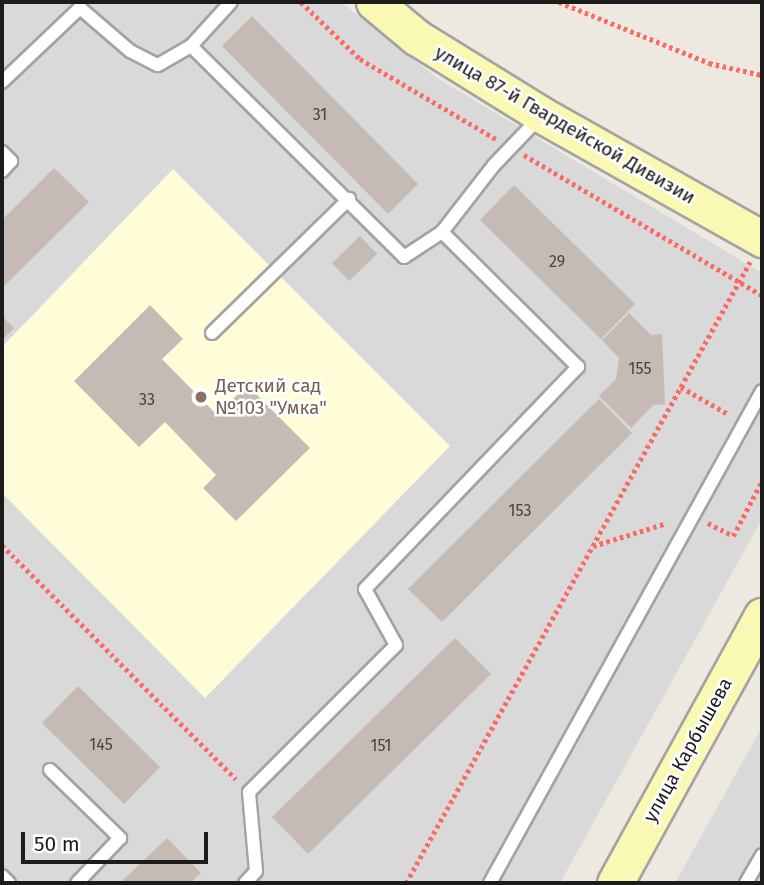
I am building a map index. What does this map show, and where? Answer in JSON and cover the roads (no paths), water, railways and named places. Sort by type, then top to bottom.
[{"type":"street","name":"улица 87-й Гвардейской Дивизии","points":[[374,2],[416,37],[542,115],[762,239]]},
{"type":"street","name":"улица Карбышева","points":[[615,883],[762,616]]},
{"type":"lane","points":[[2,82],[80,8],[130,51],[158,65],[191,46],[231,2]]},
{"type":"lane","points":[[191,46],[349,199],[404,257],[442,232],[494,165],[542,115]]},
{"type":"lane","points":[[2,152],[11,161],[2,171]]},
{"type":"lane","points":[[212,333],[349,199]]},
{"type":"lane","points":[[245,883],[256,871],[249,792],[396,645],[365,589],[578,367],[442,232]]},
{"type":"lane","points":[[490,883],[762,391]]},
{"type":"lane","points":[[50,770],[120,838],[77,883]]},
{"type":"lane","points":[[746,883],[762,855]]},
{"type":"lane","points":[[2,876],[9,883]]},
{"type":"place","name":"Детский сад №103 \"Умка\"","points":[[201,397]]}]
